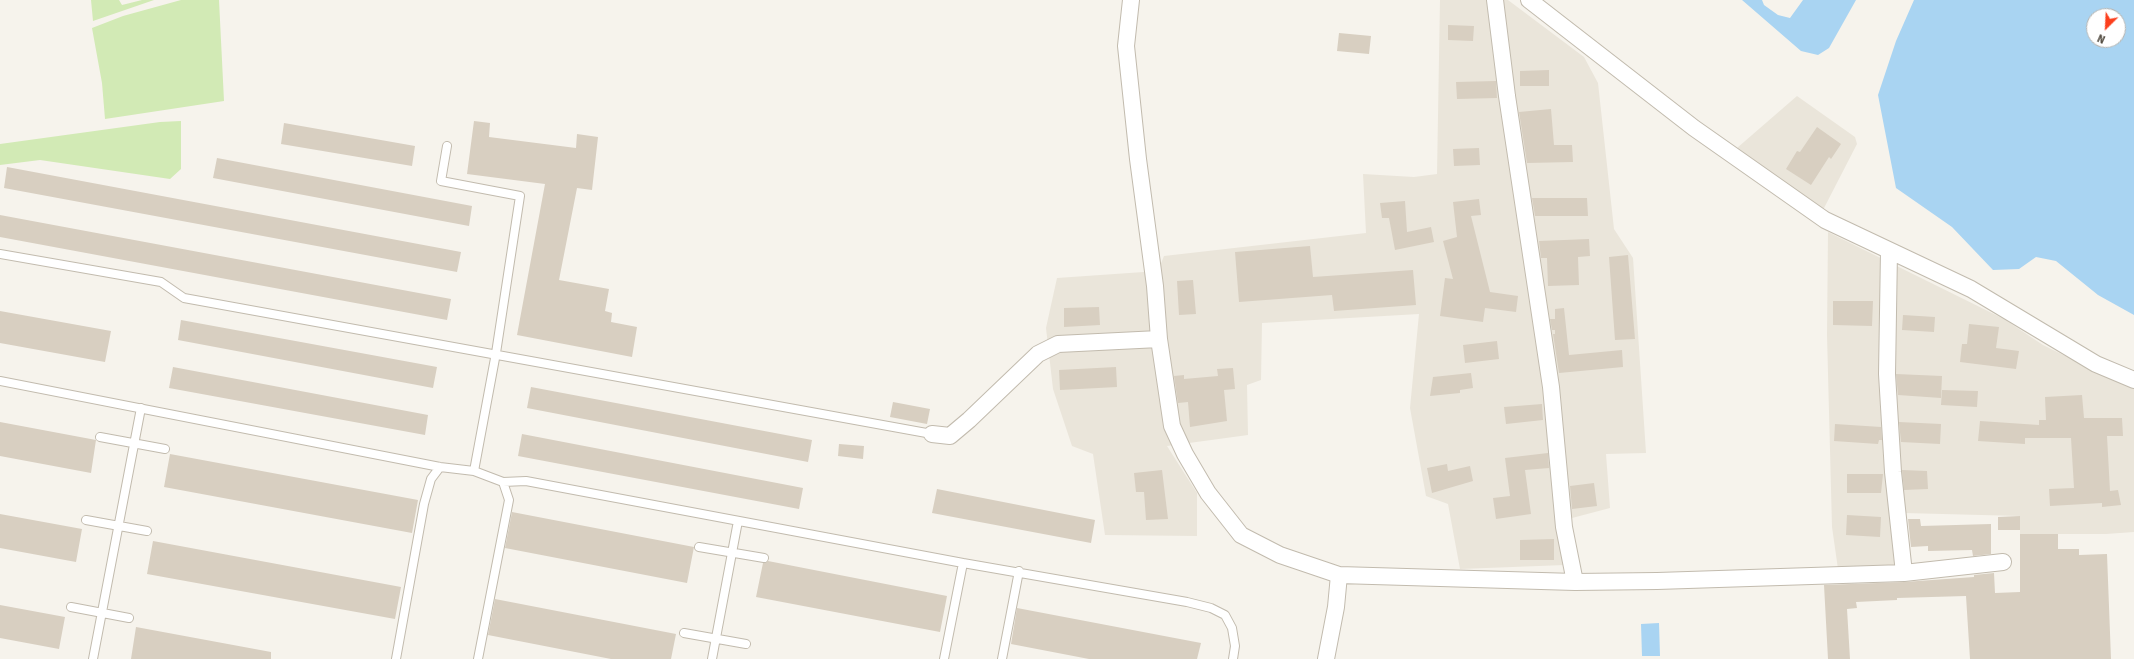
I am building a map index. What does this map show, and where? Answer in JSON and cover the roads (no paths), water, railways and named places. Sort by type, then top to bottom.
[{"type":"street","points":[[1131,0],[1126,46],[1138,159],[1155,286],[1159,339],[1172,426],[1185,454],[1208,493],[1241,535],[1280,556],[1339,575],[1575,582],[1657,582],[1904,573],[2002,562]]},
{"type":"street","points":[[1495,0],[1507,96],[1551,387],[1564,527],[1575,582]]},
{"type":"street","points":[[1530,0],[1694,128],[1818,215],[1889,251],[1971,289],[2096,364],[2134,380]]},
{"type":"street","points":[[1889,251],[1887,374],[1893,472],[1904,573]]},
{"type":"street","points":[[932,434],[950,436],[969,420],[1038,354],[1058,344],[1159,339]]},
{"type":"street","points":[[1326,659],[1336,606],[1339,575]]},
{"type":"lane","points":[[447,146],[441,181],[520,196],[496,353],[474,471]]},
{"type":"lane","points":[[0,254],[161,282],[184,298],[496,353],[932,434]]},
{"type":"lane","points":[[0,381],[440,467],[474,471],[503,482],[526,481],[1211,608],[1225,614],[1232,628],[1235,646],[1233,659]]},
{"type":"lane","points":[[94,659],[141,408]]},
{"type":"lane","points":[[100,436],[165,449]]},
{"type":"lane","points":[[396,659],[424,504],[431,479],[440,467]]},
{"type":"lane","points":[[478,659],[509,500],[503,482]]},
{"type":"lane","points":[[86,520],[146,531]]},
{"type":"lane","points":[[712,659],[738,521]]},
{"type":"lane","points":[[699,547],[764,558]]},
{"type":"lane","points":[[944,659],[963,562]]},
{"type":"lane","points":[[1002,659],[1018,571]]},
{"type":"lane","points":[[71,607],[129,618]]},
{"type":"lane","points":[[684,633],[746,644]]},
{"type":"water","points":[[1742,0],[1762,0],[1764,5],[1778,15],[1790,18],[1803,0],[1856,0],[1829,48],[1818,55],[1801,51]]},
{"type":"water","points":[[1914,0],[2134,0],[2134,315],[2098,295],[2056,261],[2036,257],[2019,269],[1993,270],[1952,227],[1896,188],[1878,95],[1896,41]]},
{"type":"water","points":[[1659,623],[1660,656],[1642,656],[1641,624]]}]
